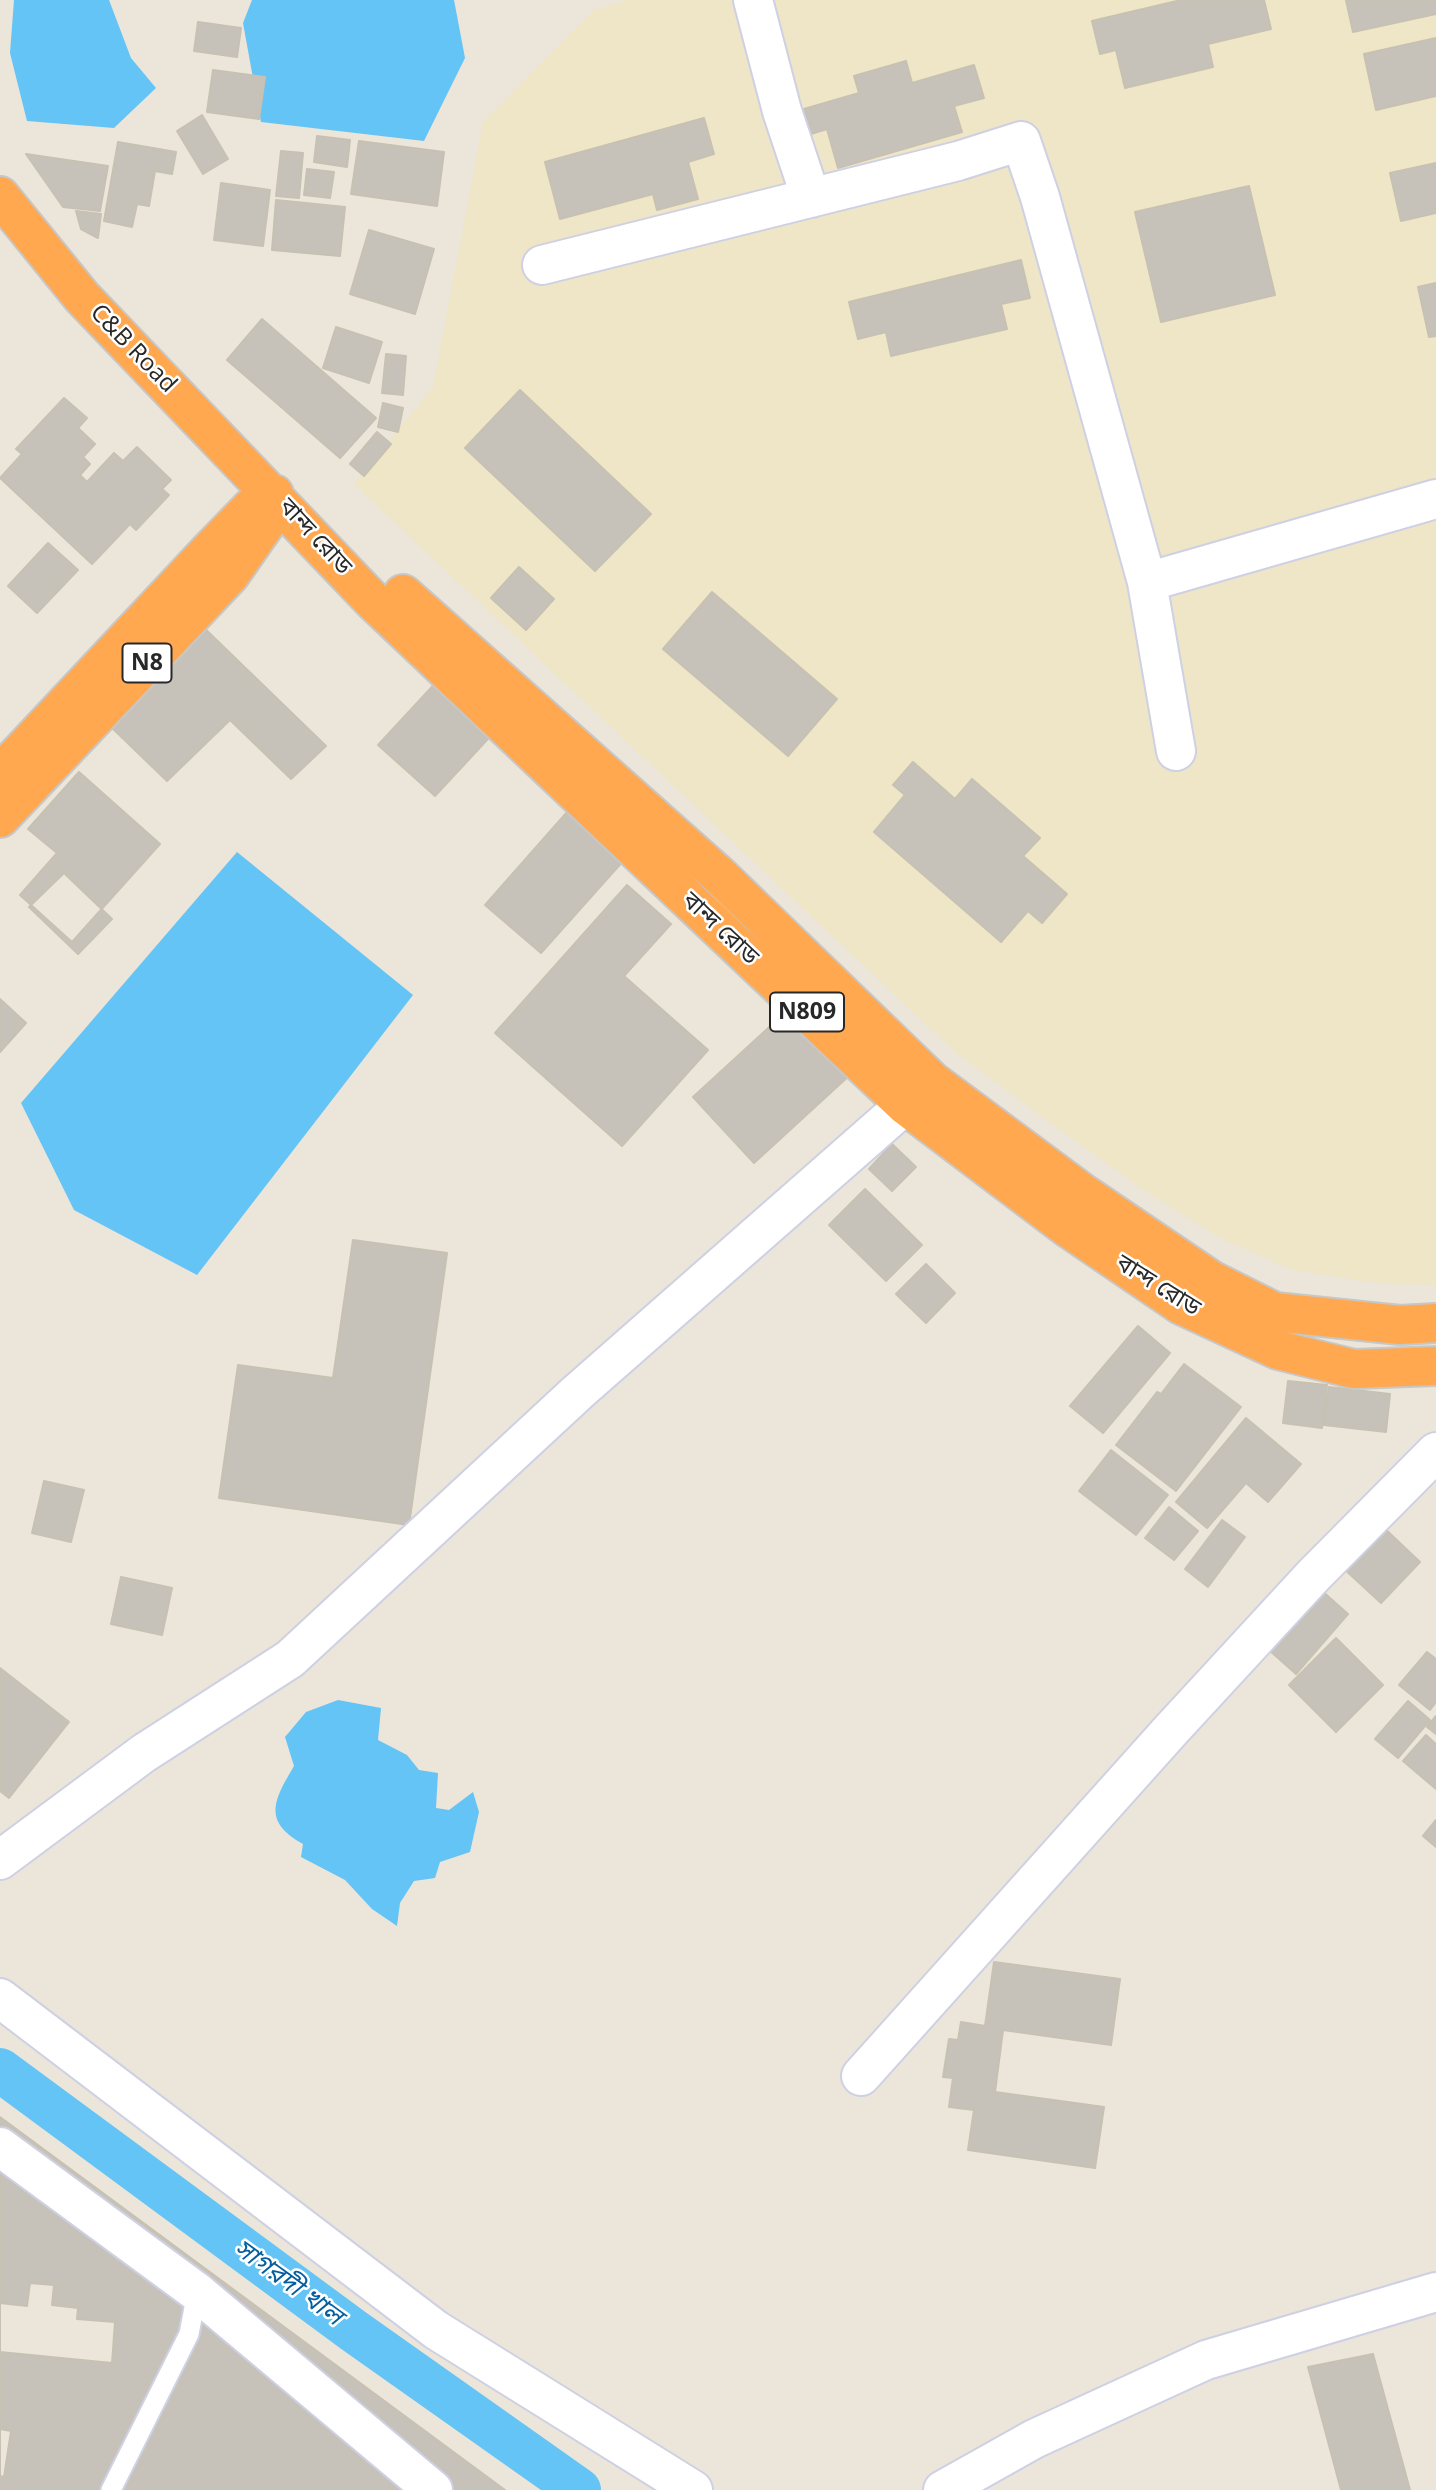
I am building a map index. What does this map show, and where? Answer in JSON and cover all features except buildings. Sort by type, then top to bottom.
[{"type":"highway","name":"C&B Road","points":[[0,196],[82,297],[274,495]]},
{"type":"highway","name":"N8","points":[[0,774],[243,516],[274,495]]},
{"type":"highway","name":"N8","points":[[0,818],[230,575],[271,516],[274,495]]},
{"type":"highway","name":"বান্দ রোড","points":[[274,495],[373,601],[905,1105],[1068,1228],[1181,1305],[1278,1350],[1354,1369],[1436,1366]]},
{"type":"highway","name":"বান্দ রোড","points":[[274,495],[392,584],[464,648],[722,878],[932,1081],[1084,1194],[1211,1280],[1275,1312],[1389,1324],[1436,1323]]},
{"type":"street","points":[[752,0],[782,111],[811,198]]},
{"type":"street","points":[[542,265],[958,161],[1021,141],[1040,197],[1147,582],[1175,751]]},
{"type":"street","points":[[1147,582],[1436,499]]},
{"type":"street","points":[[0,1860],[144,1753],[290,1659],[578,1392],[905,1105]]},
{"type":"street","points":[[861,2076],[1171,1730],[1313,1576],[1436,1452]]},
{"type":"street","points":[[0,1998],[436,2330],[693,2490]]},
{"type":"street","points":[[0,2147],[197,2292],[433,2490]]},
{"type":"street","points":[[943,2490],[1034,2439],[1206,2360],[1436,2292]]},
{"type":"lane","points":[[111,2490],[189,2334],[197,2292]]},
{"type":"shaded area","points":[[628,0],[1436,0],[1436,1285],[1384,1284],[1293,1270],[1220,1238],[1139,1187],[1034,1111],[955,1052],[354,484],[433,387],[483,122],[594,10]]},
{"type":"water","points":[[14,0],[109,0],[131,58],[156,88],[114,128],[27,121],[10,53]]},
{"type":"water","points":[[252,0],[454,0],[465,58],[424,141],[261,122],[243,23]]},
{"type":"water","points":[[237,852],[413,995],[197,1275],[74,1210],[21,1103]]},
{"type":"water","points":[[338,1700],[381,1708],[378,1740],[407,1755],[419,1770],[438,1773],[436,1808],[449,1810],[473,1792],[479,1812],[470,1852],[440,1862],[435,1878],[414,1881],[400,1903],[397,1926],[372,1909],[345,1880],[301,1857],[303,1844],[281,1827],[277,1818],[277,1800],[294,1766],[285,1737],[306,1712]]},
{"type":"waterway","name":"সাগরদী খাল","points":[[0,2070],[354,2331],[579,2490]]}]
